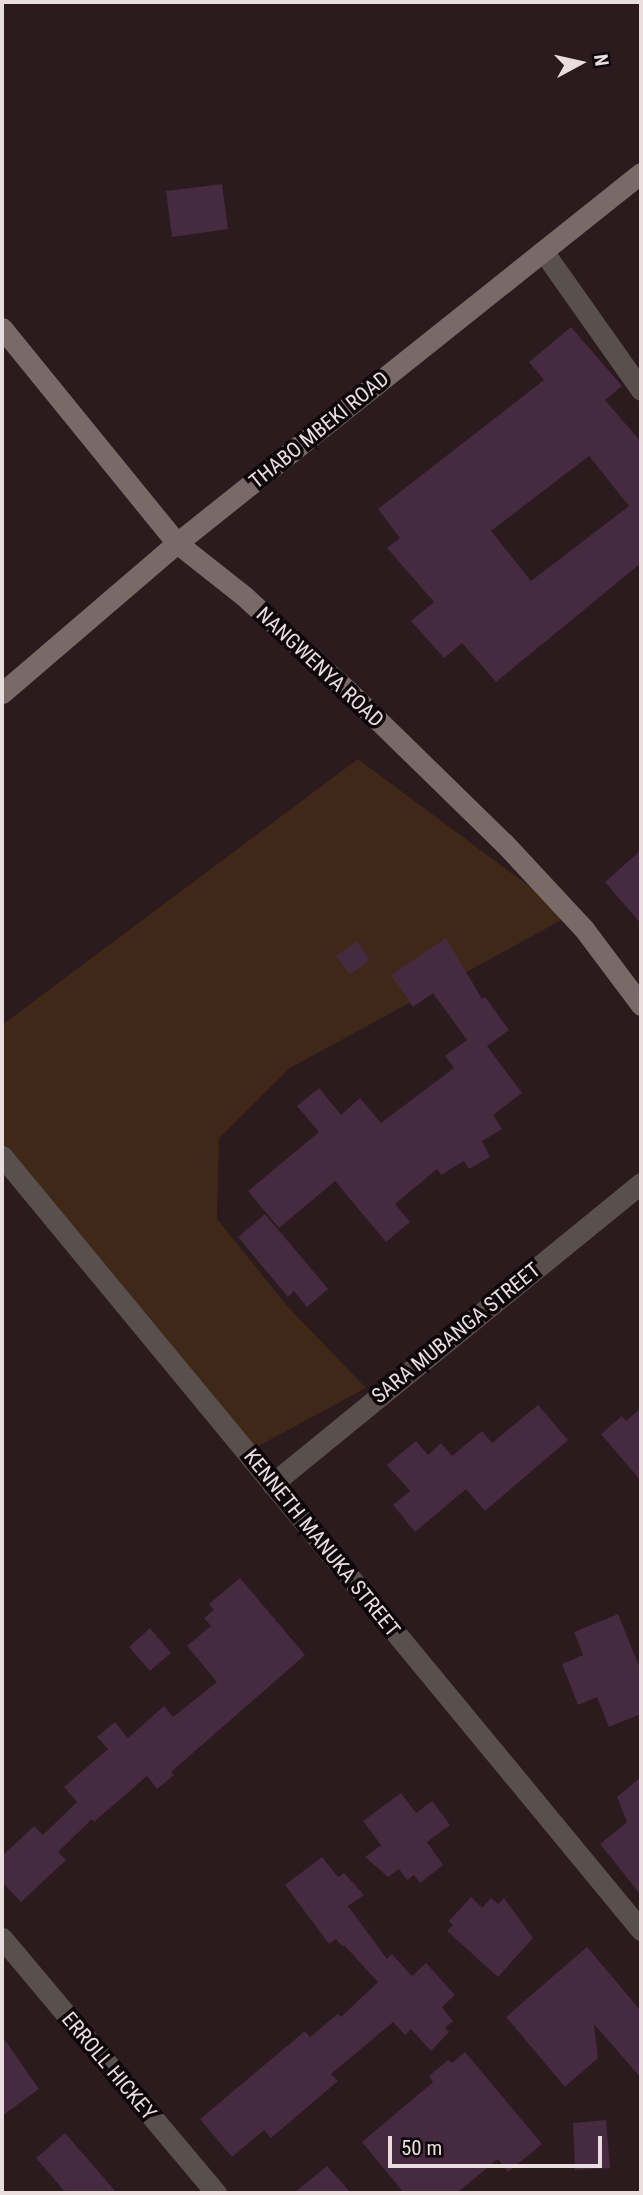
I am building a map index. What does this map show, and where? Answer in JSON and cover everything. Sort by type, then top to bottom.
[{"type":"main road","name":"THABO MBEKI ROAD","points":[[2,692],[177,542],[641,173]]},
{"type":"main road","name":"NANGWENYA ROAD","points":[[2,328],[177,542],[244,596],[347,690],[504,843],[584,929],[641,1005]]},
{"type":"street","points":[[544,251],[641,390]]},
{"type":"street","name":"KENNETH MANUKA STREET","points":[[2,1156],[641,1930]]},
{"type":"street","name":"SARA MUBANGA STREET","points":[[272,1484],[641,1183]]},
{"type":"street","name":"ERROLL HICKEY","points":[[4,1947],[216,2193]]},
{"type":"shaded area","points":[[358,759],[569,916],[290,1068],[219,1138],[217,1219],[288,1307],[366,1388],[249,1451],[2,1147],[2,1025]]},
{"type":"building","points":[[222,184],[228,229],[172,237],[166,191]]},
{"type":"building","points":[[571,327],[622,386],[605,400],[641,442],[641,563],[496,682],[462,643],[444,658],[411,621],[434,602],[387,548],[400,538],[378,509],[544,380],[529,362]],"holes":[[[589,456],[629,506],[531,581],[491,531]]]},
{"type":"building","points":[[641,850],[641,924],[605,882]]},
{"type":"building","points":[[446,938],[482,999],[485,997],[509,1030],[487,1046],[522,1093],[493,1115],[502,1129],[482,1141],[490,1157],[469,1169],[464,1161],[441,1175],[437,1169],[395,1204],[410,1222],[386,1242],[335,1181],[279,1228],[248,1191],[319,1132],[297,1106],[319,1088],[341,1115],[360,1098],[381,1123],[454,1068],[445,1056],[467,1040],[433,993],[413,1007],[391,975]]},
{"type":"building","points":[[357,941],[370,960],[350,975],[336,956]]},
{"type":"building","points":[[265,1214],[328,1289],[307,1307],[294,1291],[288,1297],[238,1237]]},
{"type":"building","points":[[538,1405],[568,1440],[485,1511],[466,1489],[415,1532],[393,1505],[410,1491],[387,1465],[416,1441],[428,1455],[441,1443],[452,1456],[482,1431],[492,1443]]},
{"type":"building","points":[[641,1408],[641,1481],[601,1434],[622,1416],[626,1421]]},
{"type":"building","points":[[240,1578],[305,1655],[171,1772],[174,1775],[157,1789],[147,1776],[94,1822],[92,1819],[58,1852],[66,1860],[21,1902],[2,1882],[2,1856],[34,1826],[43,1835],[77,1802],[64,1787],[108,1749],[97,1737],[115,1722],[128,1738],[164,1706],[173,1717],[217,1682],[187,1646],[211,1626],[204,1618],[214,1610],[209,1604]]},
{"type":"building","points":[[618,1614],[641,1671],[641,1714],[609,1727],[597,1697],[578,1705],[562,1664],[583,1655],[574,1632]]},
{"type":"building","points":[[150,1628],[171,1653],[150,1671],[129,1647]]},
{"type":"building","points":[[641,1777],[641,1895],[600,1844],[627,1822],[617,1797]]},
{"type":"building","points":[[401,1793],[416,1813],[432,1801],[450,1825],[427,1842],[443,1865],[420,1883],[414,1875],[407,1880],[399,1869],[388,1877],[365,1857],[381,1845],[363,1821]]},
{"type":"building","points":[[322,1857],[338,1877],[344,1873],[364,1895],[348,1906],[387,1959],[392,1954],[412,1976],[426,1963],[455,1995],[442,2007],[453,2021],[445,2028],[449,2032],[431,2051],[411,2029],[405,2035],[393,2022],[331,2074],[338,2081],[271,2138],[264,2130],[232,2157],[200,2119],[305,2031],[310,2037],[338,2014],[341,2017],[378,1982],[344,1945],[336,1939],[329,1944],[285,1885]]},
{"type":"building","points":[[471,1897],[482,1908],[491,1898],[498,1904],[504,1898],[533,1938],[498,1977],[447,1931],[453,1925],[449,1921]]},
{"type":"building","points":[[587,1947],[641,2011],[641,2078],[594,2024],[598,2058],[565,2087],[506,2017]]},
{"type":"building","points":[[2,2036],[39,2089],[2,2116]]},
{"type":"building","points":[[465,2052],[542,2144],[508,2172],[498,2159],[457,2193],[404,2193],[362,2142],[433,2082],[429,2076],[448,2060],[452,2063]]},
{"type":"building","points":[[606,2120],[610,2168],[575,2170],[573,2123]]},
{"type":"building","points":[[65,2133],[117,2193],[66,2193],[36,2158]]},
{"type":"building","points":[[327,2166],[351,2193],[294,2193]]}]
